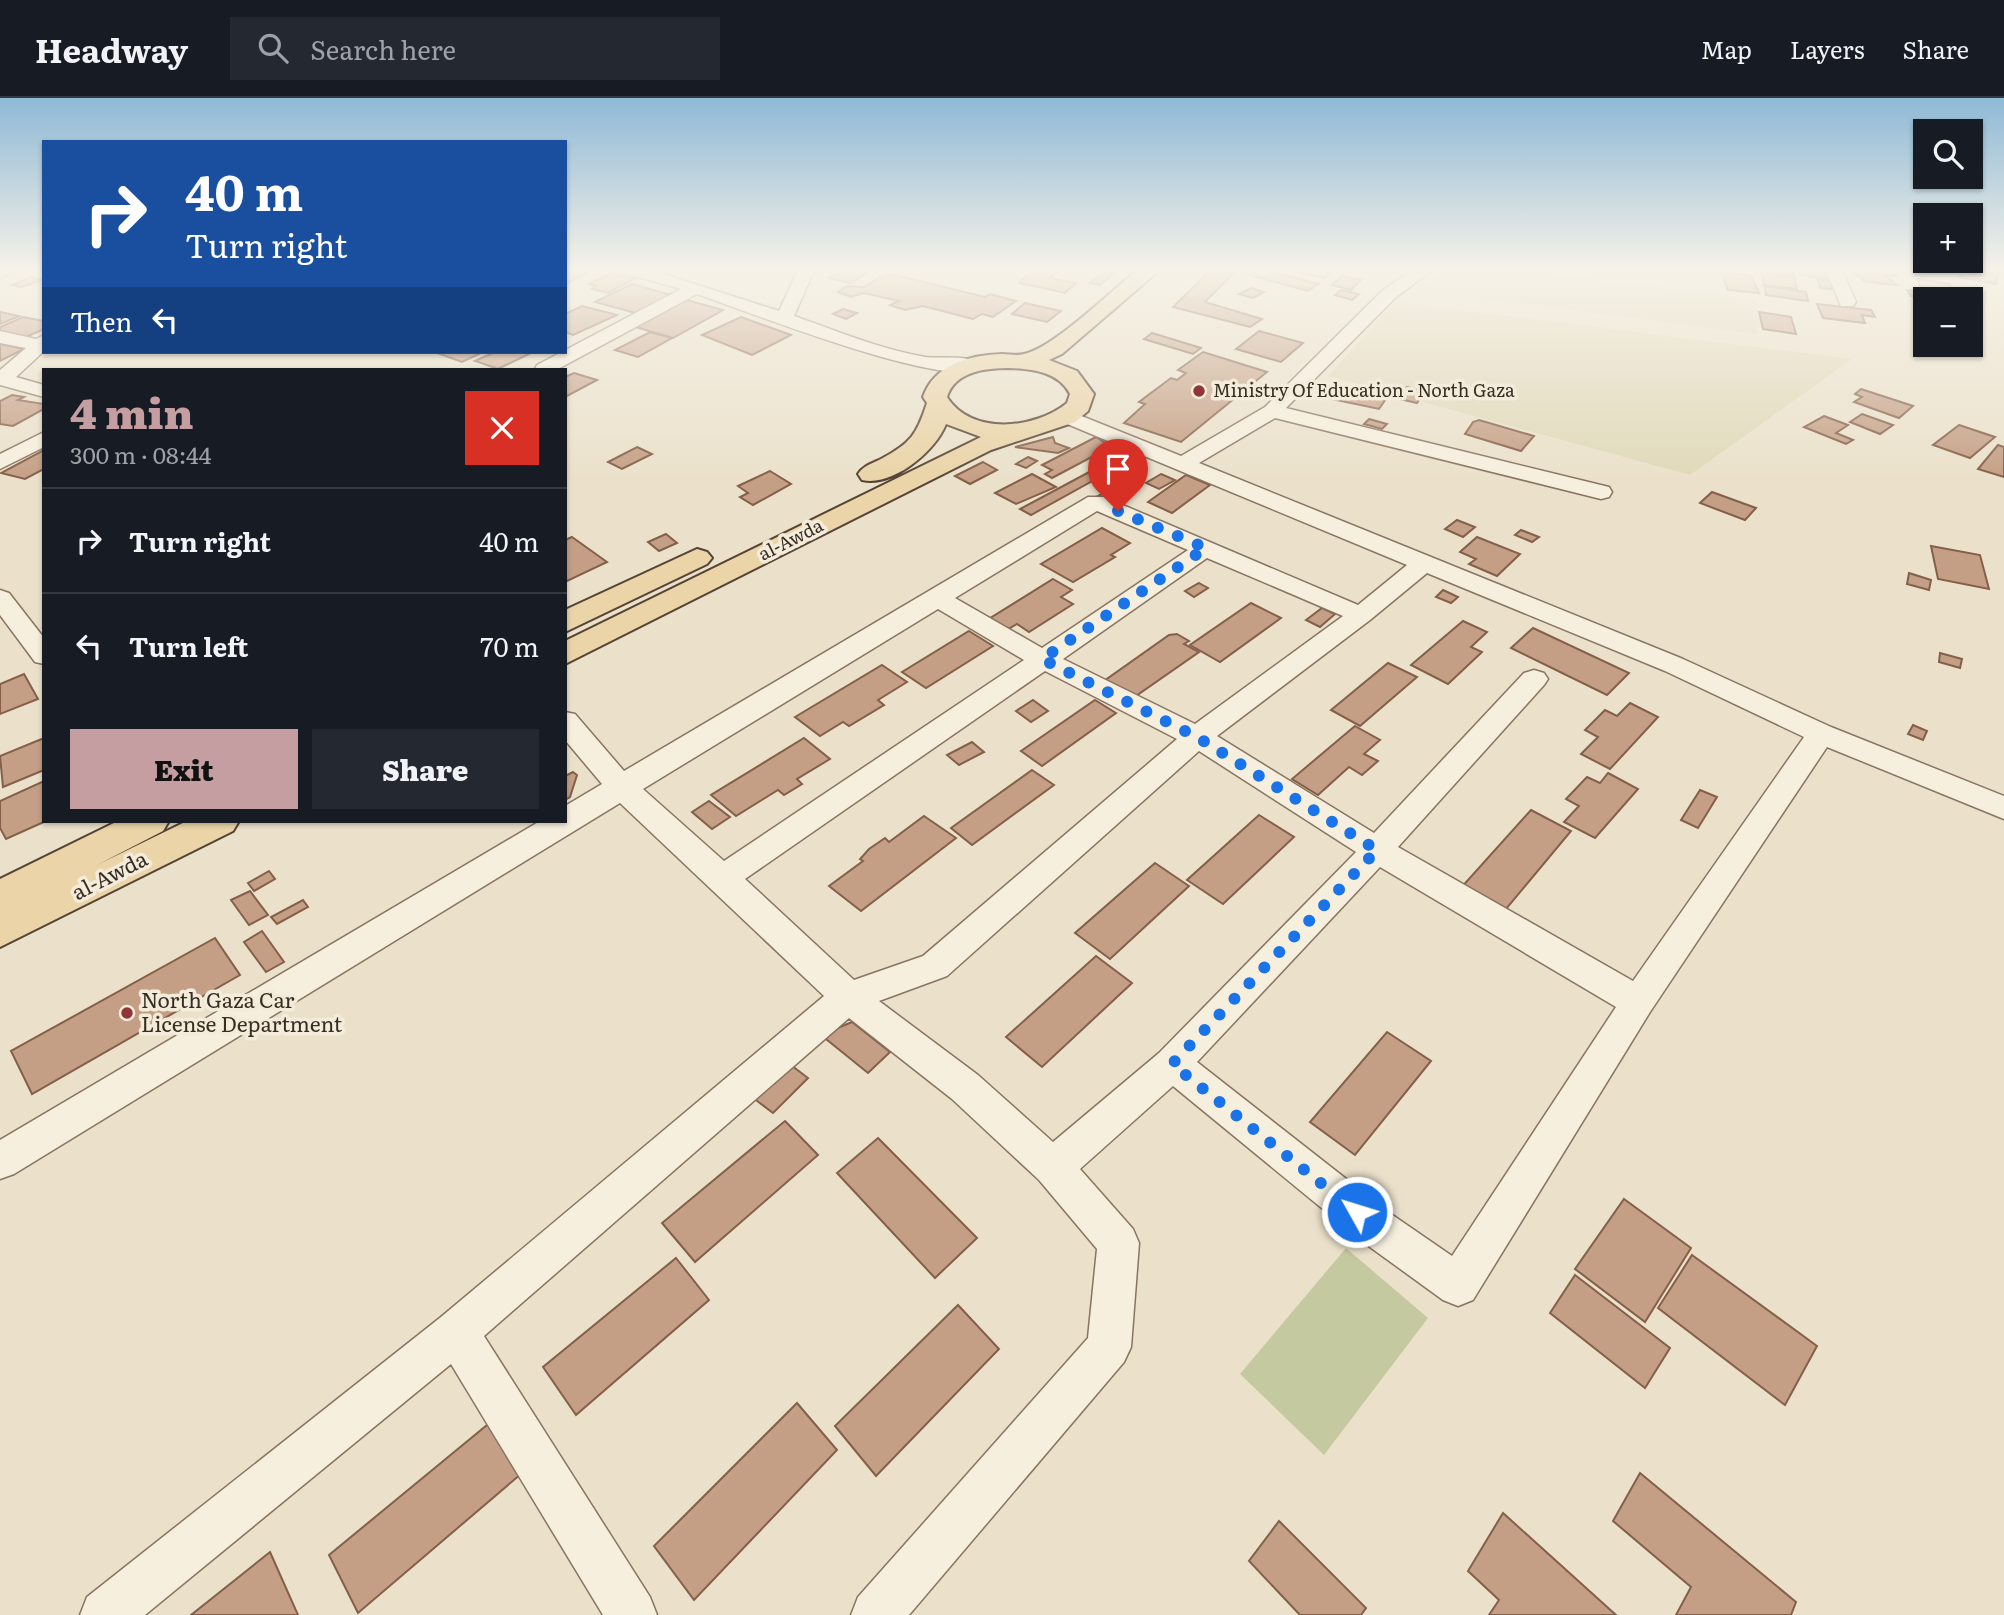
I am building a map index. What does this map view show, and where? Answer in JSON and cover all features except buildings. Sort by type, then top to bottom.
[{"type":"main road","points":[[1026,362],[1068,339]]},
{"type":"main road","points":[[1078,363],[1082,394],[1079,406],[1067,417],[1049,425],[1018,430],[994,430],[964,424],[952,418],[937,397],[948,376],[973,366],[999,361],[1078,363],[1100,339]]},
{"type":"main road","name":"al-Awda","points":[[567,621],[888,466],[914,450],[930,435],[937,422],[937,397]]},
{"type":"main road","name":"al-Awda","points":[[567,653],[982,445],[1018,430]]},
{"type":"main road","name":"al-Awda","points":[[0,897],[146,823]]},
{"type":"main road","name":"al-Awda","points":[[0,931],[216,823]]},
{"type":"street","points":[[13,339],[42,343]]},
{"type":"street","points":[[546,368],[601,339]]},
{"type":"street","points":[[840,339],[878,352],[933,364],[973,366]]},
{"type":"street","points":[[1181,465],[1272,411],[1344,339]]},
{"type":"street","points":[[1,379],[42,343]]},
{"type":"street","points":[[878,352],[914,371],[937,397]]},
{"type":"street","points":[[1,379],[42,390]]},
{"type":"street","points":[[1272,411],[1601,492]]},
{"type":"street","points":[[1067,417],[1674,666],[1821,734],[2004,808]]},
{"type":"street","points":[[0,463],[42,439]]},
{"type":"street","points":[[567,821],[1096,502],[1361,615]]},
{"type":"street","points":[[723,878],[1206,548]]},
{"type":"street","points":[[105,1615],[456,1332],[848,996],[935,966],[1197,737],[1361,615],[1424,563]]},
{"type":"street","points":[[0,598],[42,653]]},
{"type":"street","points":[[939,599],[1042,659],[1197,737],[1377,850],[1638,1002]]},
{"type":"street","points":[[1053,1167],[1172,1064],[1377,850],[1534,679]]},
{"type":"street","points":[[567,723],[622,788],[723,878],[848,996],[965,1087],[1053,1167],[1118,1243],[1109,1347],[876,1615]]},
{"type":"street","points":[[1172,1064],[1377,1228],[1458,1284],[1638,1002],[1821,734]]},
{"type":"street","points":[[0,1161],[564,823]]},
{"type":"street","points":[[456,1332],[632,1615]]},
{"type":"shaded area","points":[[1362,339],[1690,339],[1852,359],[1690,475],[1328,376]]},
{"type":"green space","points":[[1346,1248],[1428,1318],[1324,1455],[1240,1374]]},
{"type":"place","name":"Ministry Of Education - North Gaza","points":[[1199,391]]},
{"type":"place","name":"North Gaza Car License Department","points":[[127,1013]]},
{"type":"route","points":[[1118,511],[1206,548],[1042,659],[1197,737],[1377,850],[1172,1064],[1357,1212]]}]
